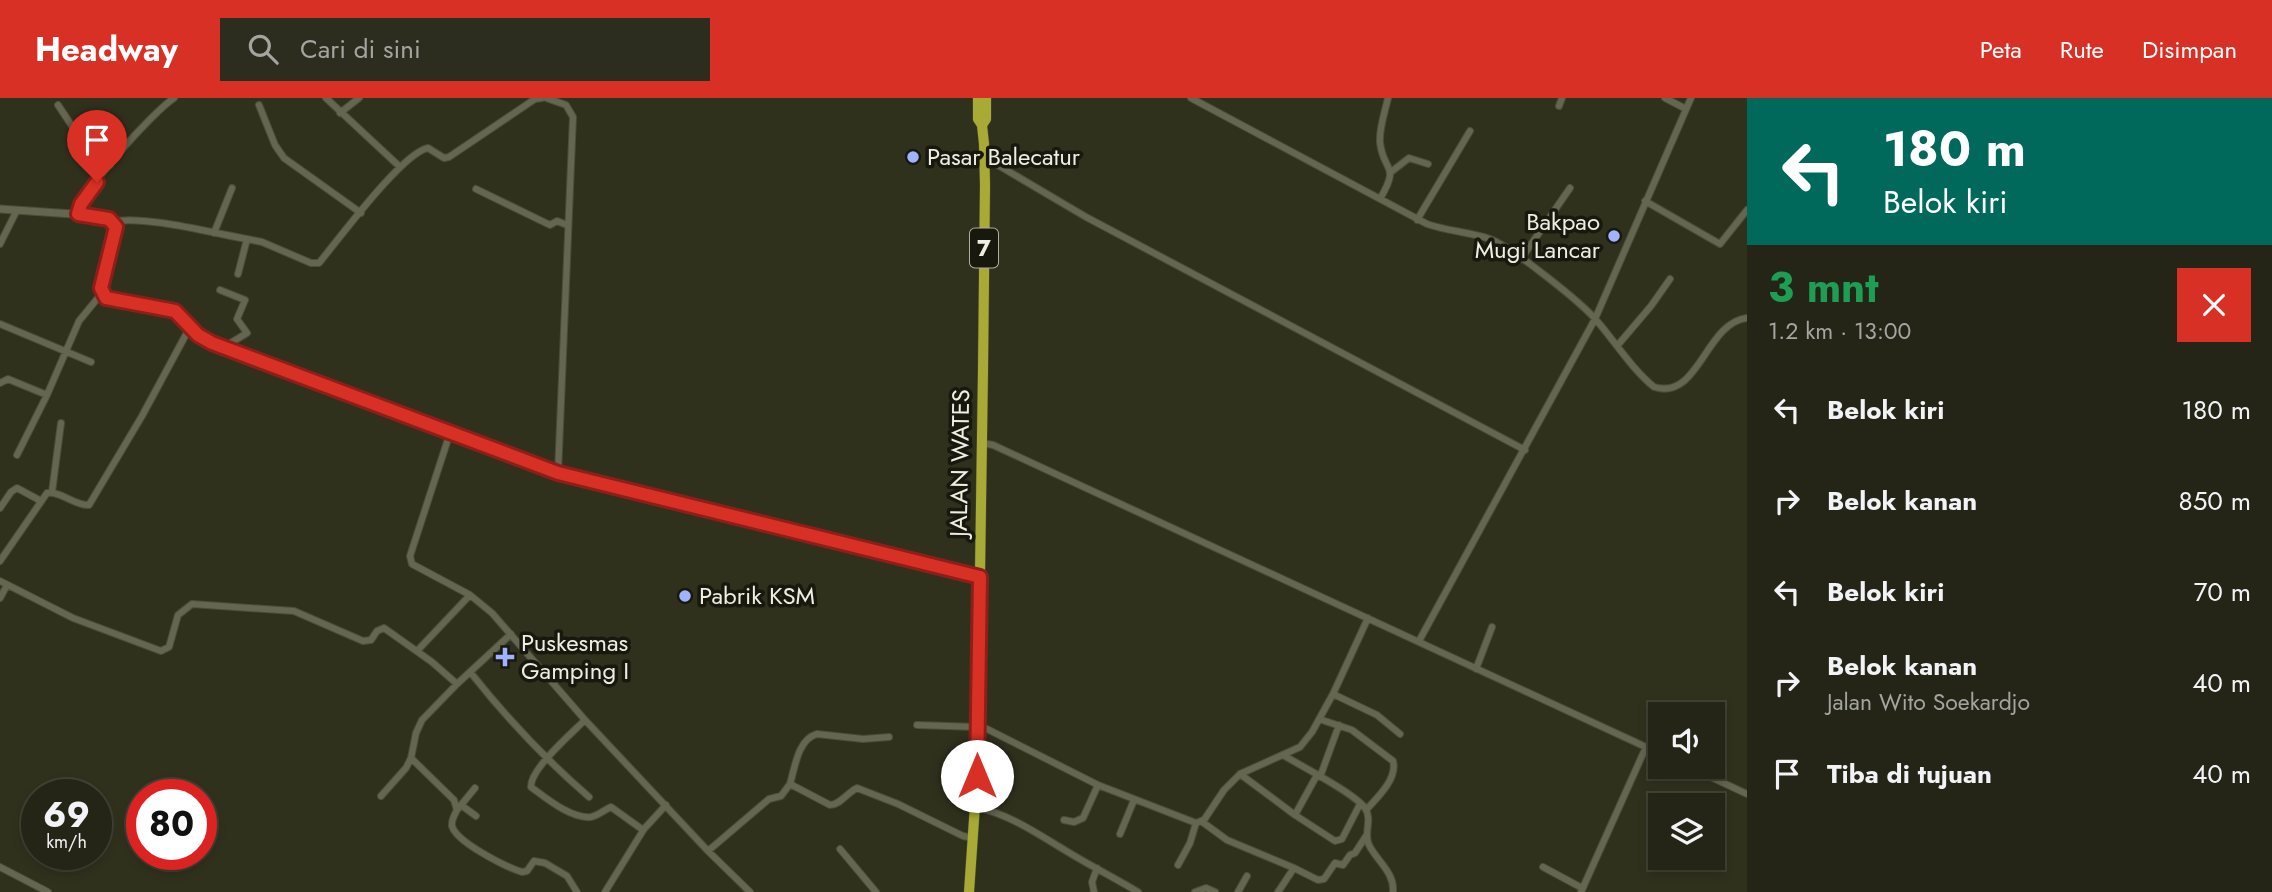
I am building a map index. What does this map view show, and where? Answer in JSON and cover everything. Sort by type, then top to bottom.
[{"type":"highway","points":[[978,98],[978,119],[982,125]]},
{"type":"highway","name":"7","points":[[984,160],[982,125],[986,119],[985,98]]},
{"type":"highway","name":"JALAN WATES","points":[[969,892],[976,807],[984,160]]},
{"type":"street","points":[[78,214],[81,204],[110,165],[174,98]]},
{"type":"street","points":[[326,98],[400,167]]},
{"type":"street","points":[[340,113],[359,98]]},
{"type":"street","points":[[113,222],[135,220],[262,242],[317,264],[400,167],[425,148],[444,158],[543,98],[566,106],[573,117],[558,473]]},
{"type":"street","points":[[1191,98],[1417,219],[1448,231],[1493,240],[1521,258],[1595,319],[1654,387],[1663,390],[1673,388],[1687,379],[1718,335],[1735,320],[1747,318]]},
{"type":"street","points":[[1380,199],[1389,184],[1391,172],[1380,140],[1388,98]]},
{"type":"street","points":[[1559,106],[1562,98]]},
{"type":"street","points":[[1665,98],[1686,109]]},
{"type":"street","points":[[1419,641],[1595,319],[1691,98]]},
{"type":"street","points":[[58,105],[78,135],[110,165]]},
{"type":"street","points":[[259,105],[275,145],[284,158],[361,213]]},
{"type":"street","points":[[1417,219],[1471,131]]},
{"type":"street","points":[[1391,172],[1409,158],[1428,164]]},
{"type":"street","points":[[984,160],[991,161],[1086,217],[1525,450]]},
{"type":"street","points":[[214,233],[232,188]]},
{"type":"street","points":[[1521,258],[1570,188]]},
{"type":"street","points":[[476,189],[550,225],[557,220],[567,225]]},
{"type":"street","points":[[1645,201],[1720,244],[1747,210]]},
{"type":"street","points":[[0,209],[102,216],[116,227],[101,288],[102,293],[111,300],[175,311],[204,339],[450,433],[558,473],[980,577]]},
{"type":"street","points":[[0,244],[17,210]]},
{"type":"street","points":[[238,274],[247,239]]},
{"type":"street","points":[[1617,346],[1670,279]]},
{"type":"street","points":[[220,290],[245,300],[237,319],[247,332],[229,344],[229,349]]},
{"type":"street","points":[[17,454],[47,395],[79,321],[102,293]]},
{"type":"street","points":[[0,324],[91,362]]},
{"type":"street","points":[[0,561],[47,493],[52,492],[80,505],[89,505],[142,416],[190,327]]},
{"type":"street","points":[[0,383],[8,379],[47,395]]},
{"type":"street","points":[[52,492],[61,423]]},
{"type":"street","points":[[450,433],[410,561],[418,569],[470,595],[492,614],[585,720],[750,892]]},
{"type":"street","points":[[982,443],[993,445],[1646,747],[1582,890],[1543,867]]},
{"type":"street","points":[[0,508],[17,488],[41,501]]},
{"type":"street","points":[[0,581],[73,618],[160,651],[169,647],[178,615],[192,604],[294,611],[367,642],[377,631],[384,628],[457,684]]},
{"type":"street","points":[[0,598],[7,585]]},
{"type":"street","points":[[417,651],[470,595]]},
{"type":"street","points":[[1178,865],[1198,822],[1240,774],[1300,747],[1333,694],[1368,618]]},
{"type":"street","points":[[1476,668],[1492,627]]},
{"type":"street","points":[[381,796],[406,768],[422,720],[511,634]]},
{"type":"street","points":[[471,673],[510,722],[589,797]]},
{"type":"street","points":[[1333,694],[1377,715],[1400,734]]},
{"type":"street","points":[[1319,719],[1363,737],[1394,765],[1392,775],[1381,793],[1366,810]]},
{"type":"street","points":[[585,720],[532,778],[531,787],[565,810],[585,817],[614,808],[643,830]]},
{"type":"street","points":[[917,725],[977,727],[995,733],[1098,785],[1198,822],[1227,840],[1318,880],[1324,879],[1332,864],[1343,865],[1366,836],[1366,810],[1319,776],[1283,755]]},
{"type":"street","points":[[1296,815],[1319,776],[1339,725]]},
{"type":"street","points":[[708,851],[769,799],[781,796],[790,783],[802,745],[810,736],[817,734],[863,739],[889,737]]},
{"type":"street","points":[[411,758],[459,807],[476,816]]},
{"type":"street","points":[[1240,774],[1296,815],[1339,841],[1360,804]]},
{"type":"street","points":[[1715,779],[1747,794]]},
{"type":"street","points":[[790,783],[830,805],[839,803],[845,795],[857,788],[898,804],[963,836],[973,838]]},
{"type":"street","points":[[1063,820],[1074,822],[1083,818],[1098,785]]},
{"type":"street","points":[[475,788],[459,807],[452,822],[453,828],[470,846],[522,872],[527,871],[534,861],[545,863],[567,876],[577,892]]},
{"type":"street","points":[[1120,834],[1134,800]]},
{"type":"street","points":[[605,892],[643,830],[666,805]]},
{"type":"street","points":[[976,807],[1032,829],[1138,892]]},
{"type":"street","points":[[1366,836],[1390,877],[1393,892]]},
{"type":"street","points":[[840,849],[876,892]]},
{"type":"street","points":[[0,867],[48,892]]},
{"type":"street","points":[[1094,892],[1092,882],[1097,868]]},
{"type":"street","points":[[1278,892],[1294,868]]},
{"type":"street","points":[[1238,892],[1247,876]]},
{"type":"street","points":[[1195,892],[1206,888],[1214,892]]},
{"type":"place","name":"Pasar Balecatur","points":[[913,157]]},
{"type":"place","name":"Bakpao Mugi Lancar","points":[[1614,236]]},
{"type":"place","name":"Pabrik KSM","points":[[685,596]]},
{"type":"place","name":"Puskesmas Gamping I","points":[[505,657]]},
{"type":"route","points":[[97,182],[81,204],[78,214],[102,216],[116,227],[101,288],[106,298],[175,311],[198,335],[212,343],[558,473],[980,577],[977,776]]}]
